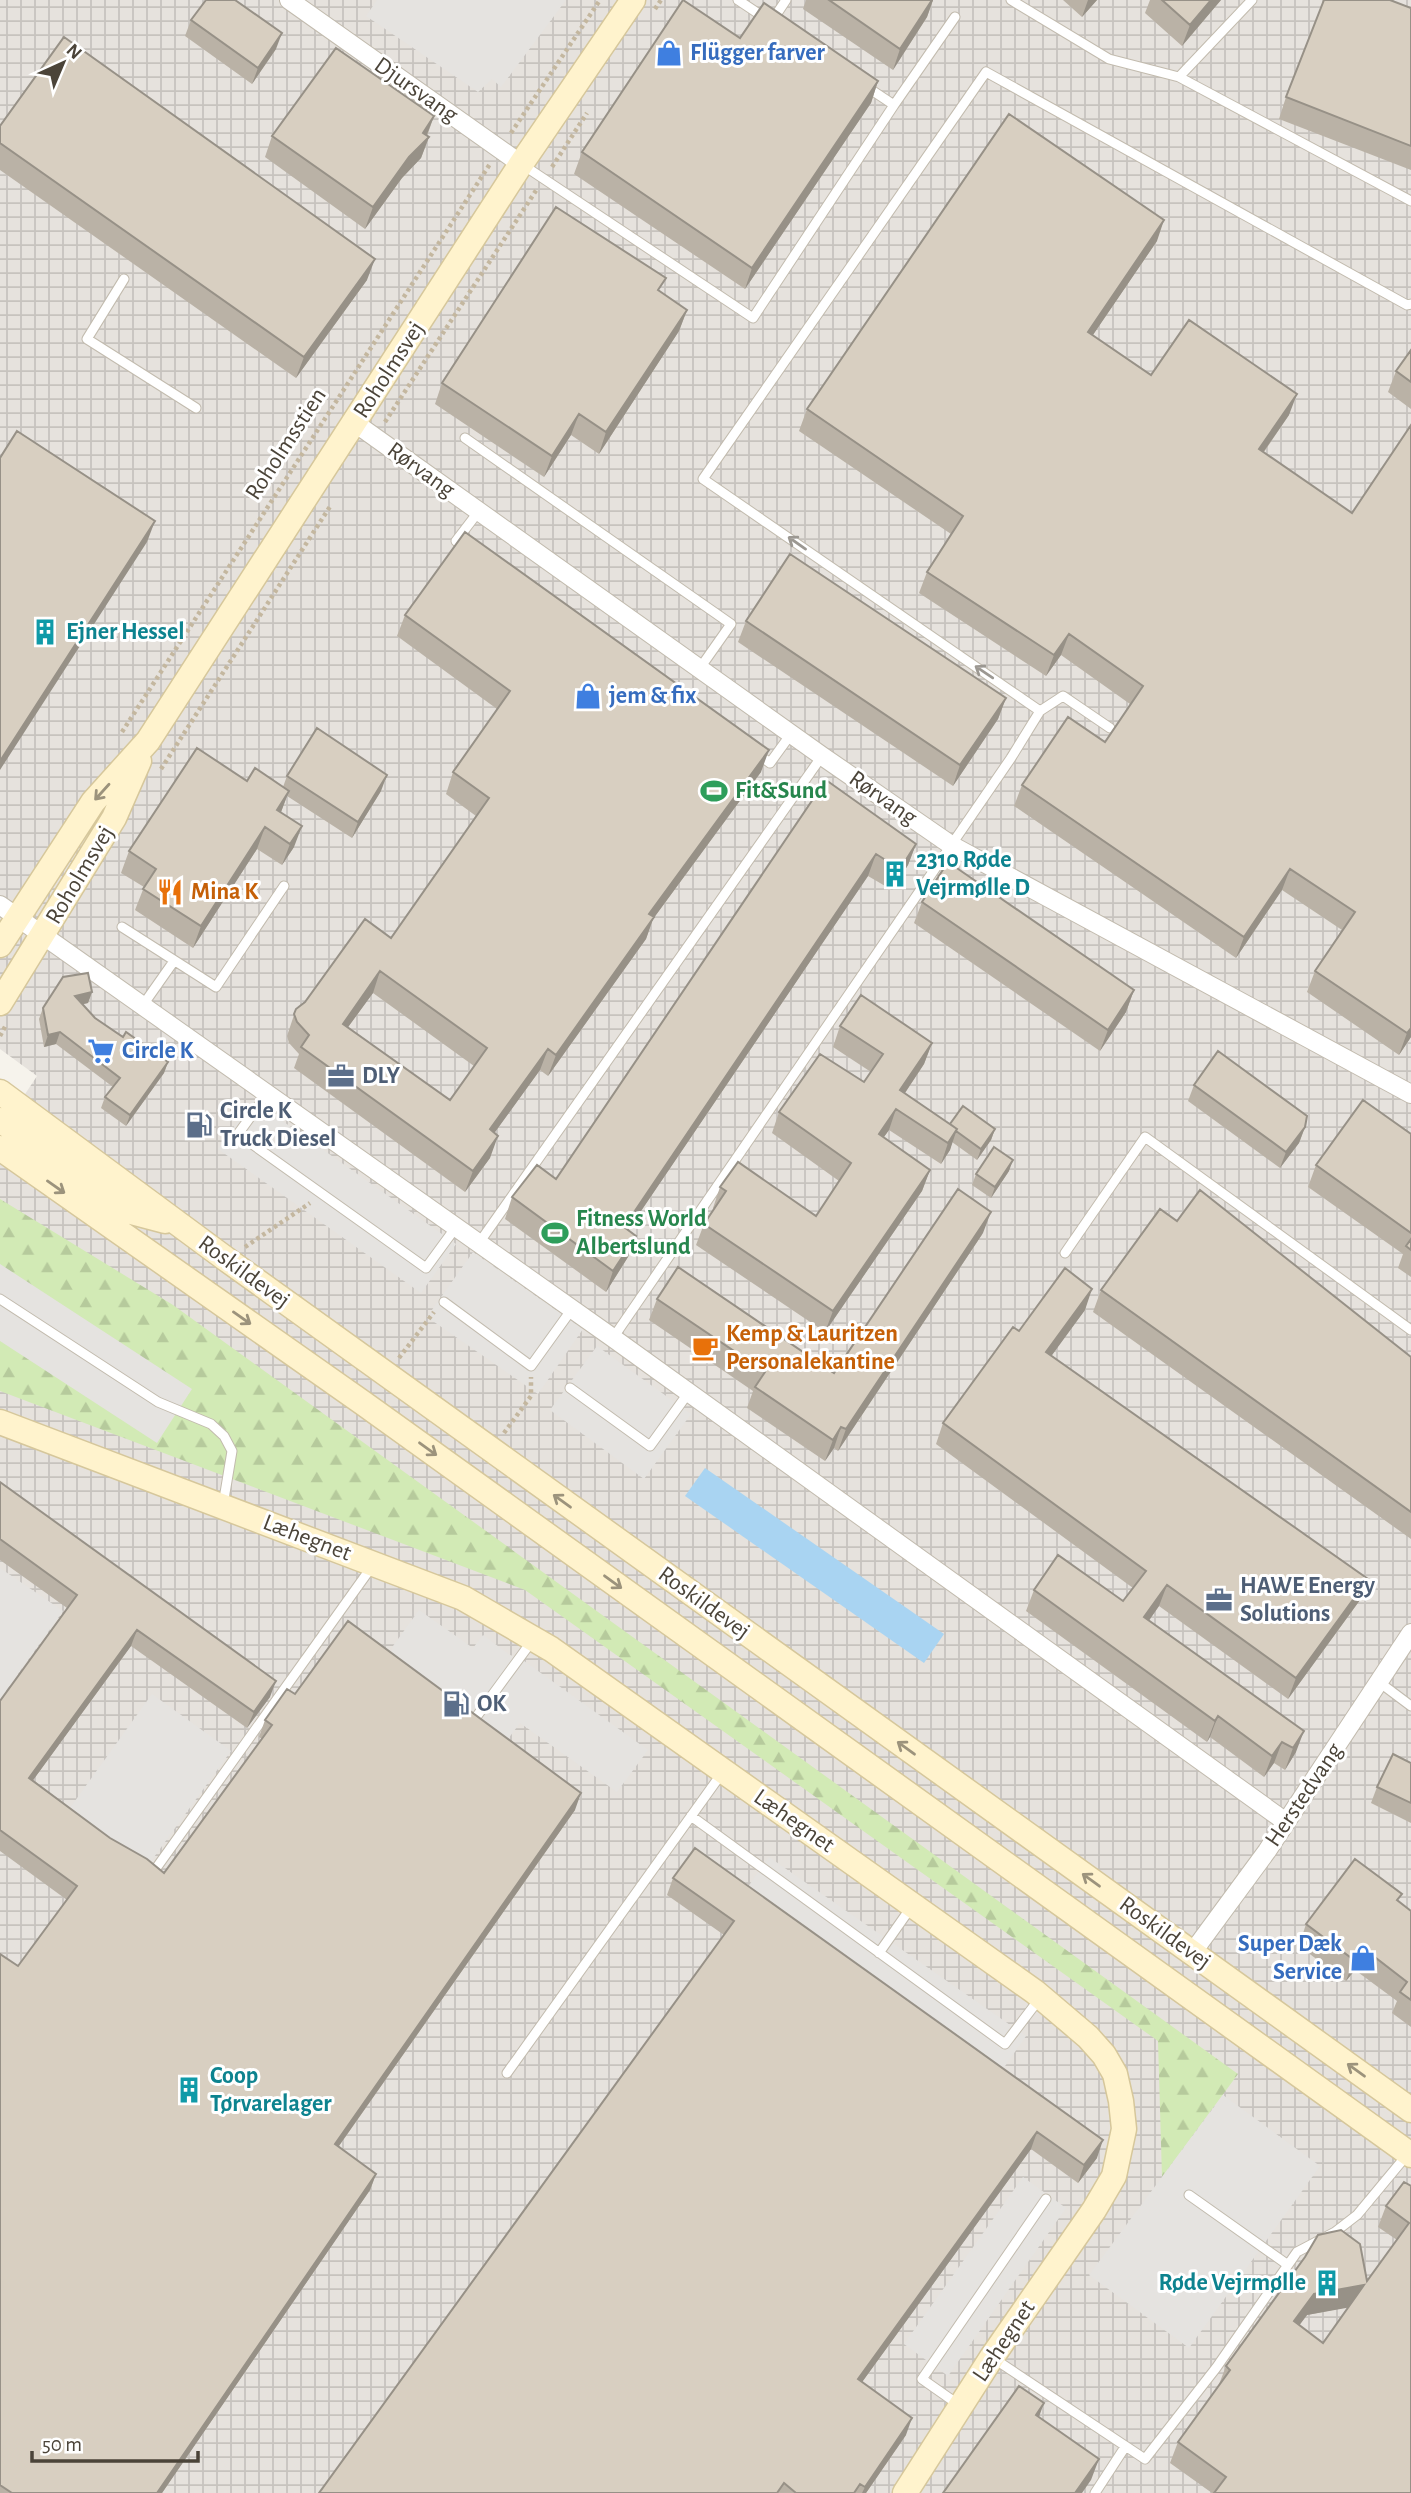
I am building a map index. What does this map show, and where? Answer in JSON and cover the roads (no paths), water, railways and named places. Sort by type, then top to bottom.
[{"type":"main road","name":"Roholmsvej","points":[[0,946],[9,912],[93,802],[148,741],[365,430],[521,164],[640,9]]},
{"type":"main road","name":"Roholmsvej","points":[[6,1009],[43,935],[114,818],[148,741]]},
{"type":"main road","name":"Roskildevej","points":[[0,1092],[491,1451],[1411,2110]]},
{"type":"main road","points":[[0,1120],[131,1212],[179,1225]]},
{"type":"main road","name":"Roskildevej","points":[[0,1148],[374,1411],[1410,2154]]},
{"type":"main road","name":"Læhegnet","points":[[0,1422],[463,1598],[562,1656],[912,1905],[1041,1997],[1088,2037],[1104,2055],[1115,2074],[1124,2129],[1114,2176],[1094,2210],[992,2357],[905,2493]]},
{"type":"street","name":"Djursvang","points":[[289,0],[521,164]]},
{"type":"street","name":"Rørvang","points":[[365,430],[951,845],[1410,1092]]},
{"type":"street","points":[[9,912],[572,1308],[1286,1822]]},
{"type":"street","name":"Herstedvang","points":[[1192,1953],[1286,1822],[1411,1633]]},
{"type":"lane","points":[[738,0],[783,30]]},
{"type":"lane","points":[[772,22],[786,0]]},
{"type":"lane","points":[[1011,0],[1109,59],[1179,77],[1411,201]]},
{"type":"lane","points":[[1179,77],[1252,0]]},
{"type":"lane","points":[[861,83],[894,105],[955,17]]},
{"type":"lane","points":[[1040,710],[704,479],[986,72],[1407,305],[1411,304]]},
{"type":"lane","name":"Djursvang","points":[[521,164],[753,318],[894,105]]},
{"type":"lane","points":[[124,279],[87,339],[196,408]]},
{"type":"lane","points":[[465,438],[731,624],[699,668]]},
{"type":"lane","points":[[478,511],[456,541],[479,557]]},
{"type":"lane","points":[[613,1338],[1011,758],[1040,710],[1063,696],[1110,728]]},
{"type":"lane","points":[[748,748],[770,763],[791,734]]},
{"type":"lane","points":[[479,1243],[822,756]]},
{"type":"lane","points":[[122,927],[216,987],[284,886]]},
{"type":"lane","points":[[143,1005],[174,961]]},
{"type":"lane","points":[[267,1094],[238,1135],[426,1268],[456,1227]]},
{"type":"lane","points":[[1065,1253],[1145,1137],[1411,1331]]},
{"type":"lane","points":[[0,1299],[158,1402],[211,1424],[224,1436],[232,1451],[222,1507]]},
{"type":"lane","points":[[444,1302],[531,1366],[572,1308]]},
{"type":"lane","points":[[570,1388],[650,1446],[689,1392]]},
{"type":"lane","points":[[157,1867],[374,1564]]},
{"type":"lane","points":[[335,1618],[346,1626]]},
{"type":"lane","points":[[464,1713],[474,1720],[534,1639]]},
{"type":"lane","points":[[1379,1682],[1411,1706]]},
{"type":"lane","points":[[507,2073],[723,1771]]},
{"type":"lane","points":[[691,1816],[1005,2044],[1041,1997]]},
{"type":"lane","points":[[879,1954],[912,1905]]},
{"type":"lane","points":[[992,2357],[1145,2459],[1216,2368],[1297,2252],[1335,2232],[1357,2215],[1410,2154]]},
{"type":"lane","points":[[1189,2195],[1288,2265]]},
{"type":"lane","points":[[960,2406],[922,2379],[1046,2199]]},
{"type":"lane","points":[[1095,2493],[1125,2447]]},
{"type":"water","points":[[705,1468],[944,1634],[924,1663],[685,1496]]},
{"type":"place","name":"Flügger farver","points":[[669,53]]},
{"type":"place","name":"Ejner Hessel","points":[[45,632]]},
{"type":"place","name":"jem & fix","points":[[588,696]]},
{"type":"place","name":"Fit&Sund","points":[[714,791]]},
{"type":"place","name":"2310 Røde Vejrmølle D","points":[[895,874]]},
{"type":"place","name":"Mina K","points":[[170,892]]},
{"type":"place","name":"Circle K","points":[[101,1051]]},
{"type":"place","name":"DLY","points":[[341,1076]]},
{"type":"place","name":"Circle K Truck Diesel","points":[[199,1125]]},
{"type":"place","name":"Fitness World Albertslund","points":[[555,1233]]},
{"type":"place","name":"Kemp & Lauritzen Personalekantine","points":[[705,1348]]},
{"type":"place","name":"HAWE Energy Solutions","points":[[1219,1600]]},
{"type":"place","name":"OK","points":[[456,1704]]},
{"type":"place","name":"Super Dæk Service","points":[[1363,1958]]},
{"type":"place","name":"Coop Tørvarelager","points":[[189,2090]]},
{"type":"place","name":"Røde Vejrmølle","points":[[1327,2283]]}]
